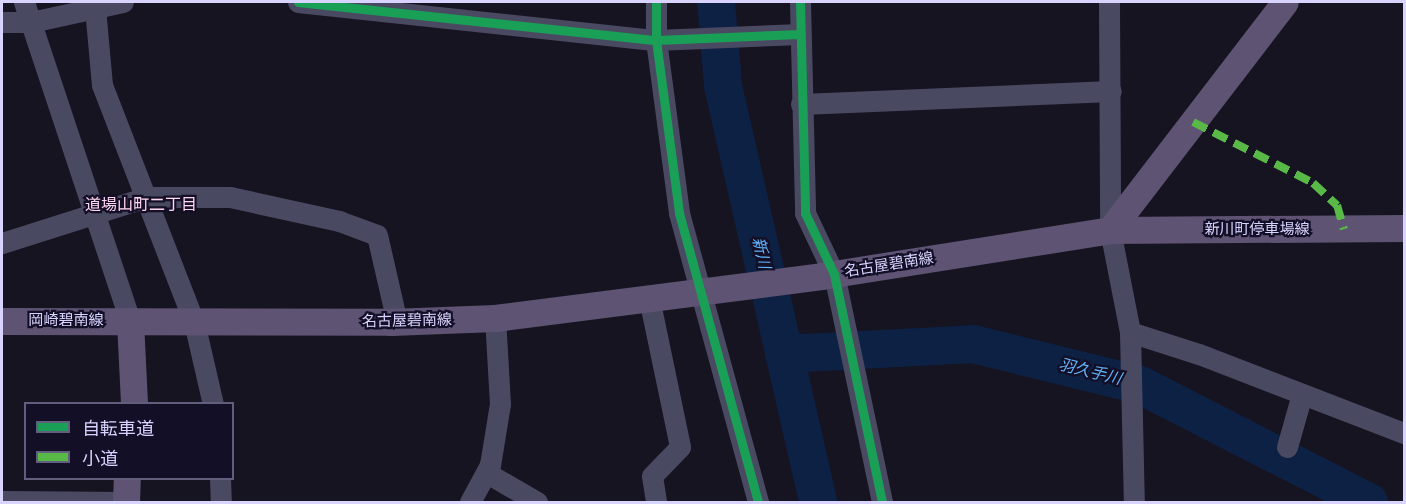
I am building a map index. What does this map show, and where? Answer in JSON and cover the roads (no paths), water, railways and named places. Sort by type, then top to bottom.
[{"type":"main road","points":[[1110,230],[1285,2]]},
{"type":"main road","name":"新川町停車場線","points":[[1110,230],[1404,228]]},
{"type":"main road","name":"名古屋碧南線","points":[[130,321],[397,322],[495,318],[827,275],[1110,230]]},
{"type":"main road","name":"岡崎碧南線","points":[[2,321],[130,321]]},
{"type":"main road","points":[[130,321],[134,402]]},
{"type":"main road","points":[[126,502],[128,480]]},
{"type":"street","points":[[24,2],[130,321]]},
{"type":"street","points":[[2,22],[31,22],[123,2]]},
{"type":"street","points":[[298,2],[656,40],[799,34]]},
{"type":"street","points":[[656,2],[656,40],[679,213],[705,290],[758,502]]},
{"type":"street","points":[[800,2],[805,213],[827,275],[882,502]]},
{"type":"street","points":[[1109,2],[1110,230],[1130,332],[1134,502]]},
{"type":"street","points":[[95,8],[102,85],[194,322],[213,402]]},
{"type":"street","points":[[801,104],[1111,91]]},
{"type":"street","points":[[2,243],[147,197],[230,197],[339,221],[377,235],[397,322]]},
{"type":"street","points":[[649,298],[680,447],[652,476],[657,502]]},
{"type":"street","points":[[470,502],[487,473],[500,404],[495,318]]},
{"type":"street","points":[[1130,332],[1404,433]]},
{"type":"street","points":[[1287,447],[1302,394]]},
{"type":"street","points":[[487,473],[537,502]]},
{"type":"street","points":[[220,480],[221,502]]},
{"type":"street","points":[[2,501],[126,502]]},
{"type":"waterway","name":"新川","points":[[716,2],[723,86],[818,502]]},
{"type":"waterway","name":"羽久手川","points":[[784,354],[973,344],[1140,385],[1369,502]]},
{"type":"district","name":"道場山町二丁目","points":[[141,205]]}]
